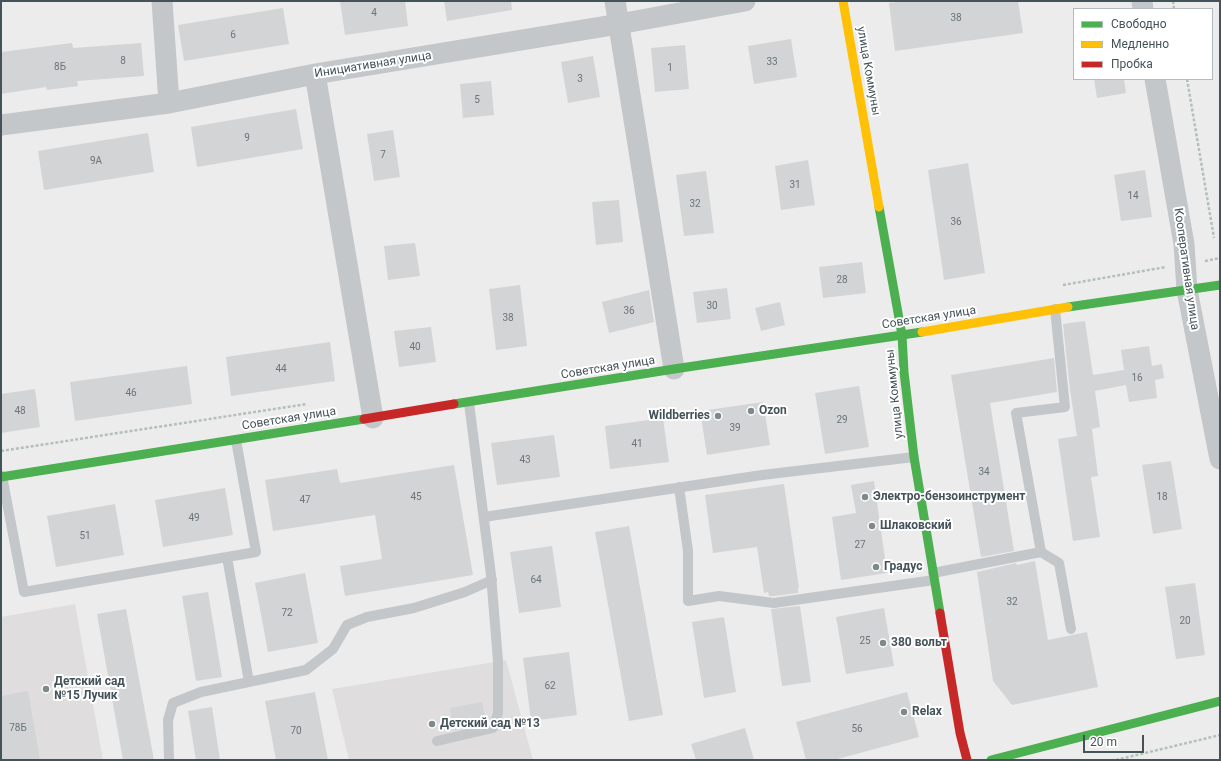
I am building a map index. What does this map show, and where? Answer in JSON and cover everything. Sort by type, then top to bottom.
[{"type":"street","points":[[162,1],[169,103]]},
{"type":"street","points":[[615,1],[674,369]]},
{"type":"street","name":"Инициативная улица","points":[[1,125],[169,103],[315,74],[619,24],[745,1]]},
{"type":"street","name":"улица Коммуны","points":[[843,1],[902,335],[904,372],[914,457],[960,733],[967,760]]},
{"type":"street","points":[[315,74],[373,418]]},
{"type":"street","name":"Кооперативная улица","points":[[1155,80],[1184,244],[1187,290],[1220,459]]},
{"type":"street","name":"Советская улица","points":[[1,476],[236,440],[674,369],[902,335],[1055,309],[1220,285]]},
{"type":"street","points":[[991,760],[1220,701]]},
{"type":"lane","points":[[1055,309],[1066,407],[1016,413],[1041,552],[1059,564],[1071,629]]},
{"type":"lane","points":[[437,741],[492,728],[498,713],[498,661],[492,580],[469,402]]},
{"type":"lane","points":[[1,476],[24,592],[256,552],[236,440]]},
{"type":"lane","points":[[484,517],[762,475],[914,457]]},
{"type":"lane","points":[[679,488],[688,551],[688,601],[719,596],[774,603],[934,577],[1041,552]]},
{"type":"lane","points":[[227,557],[249,682]]},
{"type":"lane","points":[[169,760],[168,720],[173,703],[201,692],[306,670],[333,649],[347,624],[367,617],[414,608],[464,592],[492,580]]},
{"type":"path","points":[[1186,80],[1214,238]]},
{"type":"path","points":[[1116,760],[1220,735]]},
{"type":"shaded area","name":"Детский сад №15 Лучик","points":[[75,604],[103,760],[1,760],[1,617]]},
{"type":"shaded area","name":"Детский сад №13","points":[[506,660],[533,760],[349,760],[332,689]]},
{"type":"building","points":[[340,1],[405,1],[408,26],[345,35]]},
{"type":"building","points":[[444,1],[511,1],[512,10],[447,21]]},
{"type":"building","points":[[904,1],[1018,1],[1023,33],[895,51],[889,3]]},
{"type":"building","points":[[283,8],[289,44],[184,61],[178,25]]},
{"type":"building","points":[[791,39],[797,77],[754,84],[748,46]]},
{"type":"building","points":[[72,43],[73,48],[141,43],[144,76],[77,81],[78,86],[47,90],[46,87],[1,94],[1,52]]},
{"type":"building","points":[[685,45],[689,89],[655,92],[651,48]]},
{"type":"building","points":[[593,56],[600,97],[568,103],[561,62]]},
{"type":"building","points":[[1094,80],[1124,80],[1126,93],[1097,98]]},
{"type":"building","points":[[491,81],[494,115],[463,118],[460,84]]},
{"type":"building","points":[[296,109],[303,149],[197,167],[191,127]]},
{"type":"building","points":[[393,130],[400,177],[374,181],[367,134]]},
{"type":"building","points":[[148,133],[154,172],[44,190],[38,151]]},
{"type":"building","points":[[808,160],[815,205],[781,210],[775,166]]},
{"type":"building","points":[[968,163],[985,273],[944,280],[928,170]]},
{"type":"building","points":[[1145,170],[1152,217],[1121,221],[1114,175]]},
{"type":"building","points":[[706,171],[714,233],[684,236],[676,175]]},
{"type":"building","points":[[619,200],[623,242],[596,245],[592,202]]},
{"type":"building","points":[[415,243],[420,276],[388,280],[384,246]]},
{"type":"building","points":[[862,262],[866,293],[823,298],[819,267]]},
{"type":"building","points":[[520,285],[527,346],[496,350],[489,289]]},
{"type":"building","points":[[727,288],[731,319],[697,323],[693,292]]},
{"type":"building","points":[[649,290],[654,322],[609,333],[602,302]]},
{"type":"building","points":[[780,302],[785,325],[761,331],[755,308]]},
{"type":"building","points":[[1085,321],[1093,375],[1124,370],[1121,350],[1149,346],[1152,366],[1162,364],[1164,378],[1155,380],[1157,398],[1129,402],[1126,385],[1095,391],[1100,427],[1092,429],[1098,476],[1091,477],[1100,537],[1073,541],[1058,439],[1077,436],[1070,390],[1063,324]]},
{"type":"building","points":[[431,327],[436,362],[399,367],[394,331]]},
{"type":"building","points":[[330,342],[335,381],[231,396],[226,357]]},
{"type":"building","points":[[1054,358],[1057,392],[990,403],[1014,551],[981,557],[951,375]]},
{"type":"building","points":[[187,366],[192,404],[75,421],[70,382]]},
{"type":"building","points":[[859,386],[869,447],[825,454],[815,393]]},
{"type":"building","points":[[35,389],[40,427],[1,433],[1,394]]},
{"type":"building","points":[[763,402],[770,445],[707,455],[700,411]]},
{"type":"building","points":[[663,418],[669,462],[610,469],[605,426]]},
{"type":"building","points":[[554,435],[560,477],[497,485],[491,443]]},
{"type":"building","points":[[1171,461],[1182,529],[1153,534],[1142,465]]},
{"type":"building","points":[[454,465],[473,575],[345,596],[340,566],[382,559],[375,515],[273,531],[265,480],[337,469],[340,483]]},
{"type":"building","points":[[874,481],[887,573],[841,580],[832,517],[856,513],[851,485]]},
{"type":"building","points":[[784,484],[799,588],[798,593],[769,596],[768,592],[764,593],[757,547],[713,553],[705,495]]},
{"type":"building","points":[[225,488],[233,535],[163,547],[155,500]]},
{"type":"building","points":[[115,504],[124,555],[56,567],[47,516]]},
{"type":"building","points":[[629,526],[663,715],[629,721],[595,532]]},
{"type":"building","points":[[552,546],[561,607],[519,613],[510,552]]},
{"type":"building","points":[[1035,561],[1048,640],[1087,632],[1098,687],[1012,705],[993,681],[977,572],[1016,563],[1017,565]]},
{"type":"building","points":[[305,573],[318,643],[268,652],[255,583]]},
{"type":"building","points":[[1195,583],[1205,655],[1176,659],[1165,587]]},
{"type":"building","points":[[208,592],[222,677],[196,681],[182,596]]},
{"type":"building","points":[[800,606],[811,682],[782,686],[771,609]]},
{"type":"building","points":[[884,608],[894,666],[846,674],[836,617]]},
{"type":"building","points":[[126,609],[154,760],[123,760],[97,614]]},
{"type":"building","points":[[724,617],[736,692],[704,698],[692,622]]},
{"type":"building","points":[[569,652],[577,715],[531,721],[523,658]]},
{"type":"building","points":[[28,691],[40,760],[1,760],[1,696]]},
{"type":"building","points":[[315,692],[328,760],[276,760],[265,701]]},
{"type":"building","points":[[907,692],[919,737],[834,760],[806,760],[796,722]]},
{"type":"building","points":[[482,702],[486,723],[454,730],[450,708]]},
{"type":"building","points":[[212,707],[220,760],[196,760],[188,711]]},
{"type":"building","points":[[745,728],[754,760],[696,760],[691,744]]},
{"type":"traffic: fast","points":[[879,207],[902,335],[904,372],[914,457],[940,613]]},
{"type":"traffic: fast","points":[[1068,307],[1220,285]]},
{"type":"traffic: fast","points":[[454,404],[922,332]]},
{"type":"traffic: fast","points":[[1,477],[364,419]]},
{"type":"traffic: fast","points":[[991,760],[1220,701]]},
{"type":"traffic: slow","points":[[843,1],[879,207]]},
{"type":"traffic: slow","points":[[922,332],[1068,307]]},
{"type":"traffic: jam","points":[[364,419],[454,404]]},
{"type":"traffic: jam","points":[[940,613],[960,733],[967,760]]},
{"type":"place","name":"Ozon","points":[[751,411]]},
{"type":"place","name":"Wildberries","points":[[718,416]]},
{"type":"place","name":"Электро-бензоинструмент","points":[[865,497]]},
{"type":"place","name":"Шлаковский","points":[[872,526]]},
{"type":"place","name":"Градус","points":[[876,567]]},
{"type":"place","name":"380 вольт","points":[[883,643]]},
{"type":"place","name":"Детский сад №15 Лучик","points":[[46,689]]},
{"type":"place","name":"Relax","points":[[904,712]]},
{"type":"place","name":"Детский сад №13","points":[[432,724]]}]
